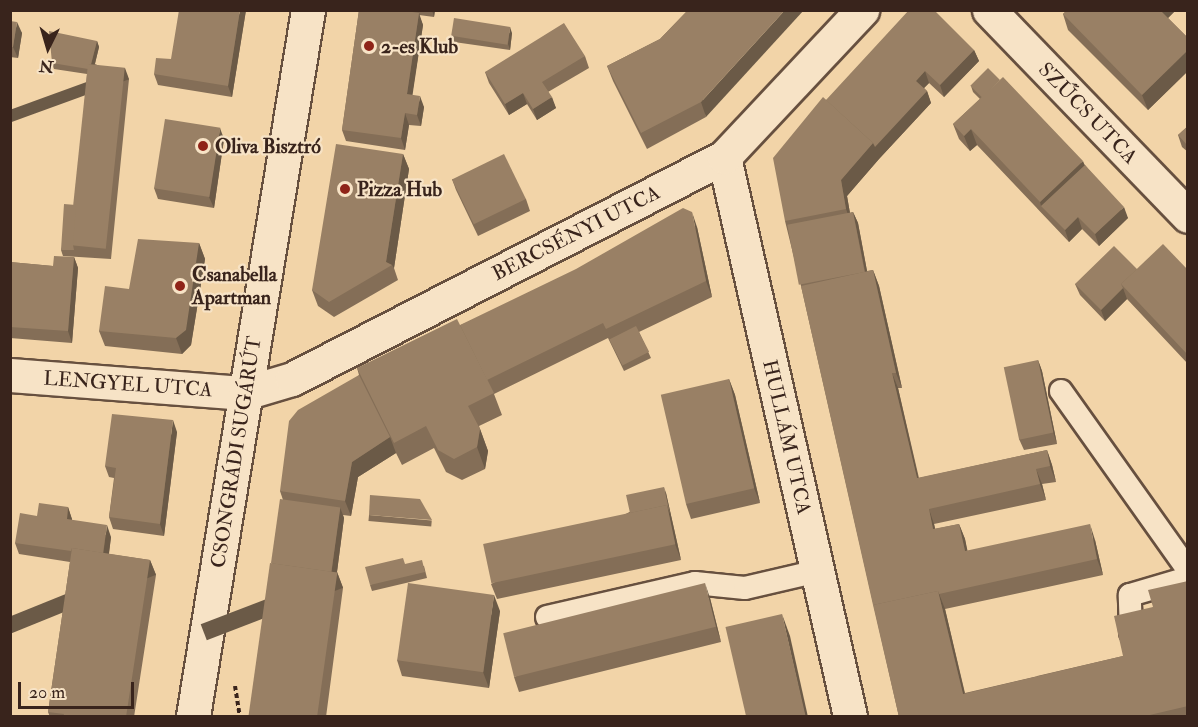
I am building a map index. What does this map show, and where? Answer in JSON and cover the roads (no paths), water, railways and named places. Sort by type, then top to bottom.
[{"type":"street","name":"CSONGRÁDI SUGÁRÚT","points":[[193,717],[308,10]]},
{"type":"street","name":"BERCSÉNYI UTCA","points":[[245,393],[292,379],[724,157],[862,10]]},
{"type":"street","name":"SZŰCS UTCA","points":[[989,10],[1188,216]]},
{"type":"street","name":"HULLÁM UTCA","points":[[724,157],[850,717]]},
{"type":"street","name":"LENGYEL UTCA","points":[[10,375],[245,393]]},
{"type":"lane","points":[[1061,391],[1188,570]]},
{"type":"lane","points":[[547,617],[695,583],[745,588],[818,572]]},
{"type":"lane","points":[[1131,632],[1130,595],[1188,578]]},
{"type":"place","name":"2-es Klub","points":[[369,46]]},
{"type":"place","name":"Oliva Bisztró","points":[[203,146]]},
{"type":"place","name":"Pizza Hub","points":[[345,189]]},
{"type":"place","name":"Csanabella Apartman","points":[[180,286]]}]
